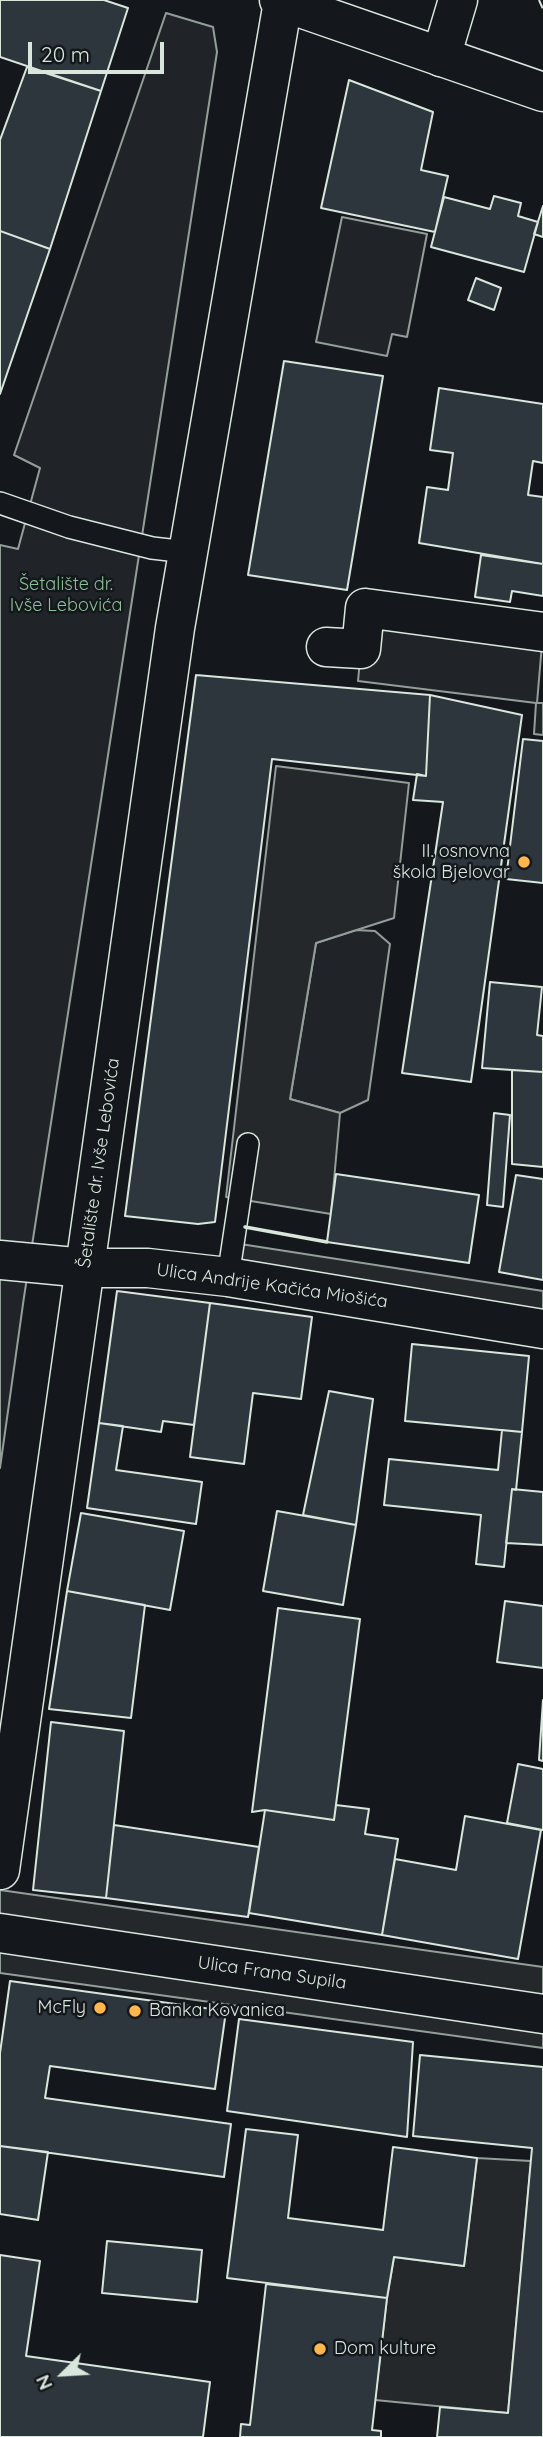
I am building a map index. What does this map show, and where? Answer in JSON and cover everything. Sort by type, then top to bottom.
[{"type":"main road","points":[[440,57],[458,0]]},
{"type":"main road","points":[[281,1],[543,92]]},
{"type":"main road","name":"Šetalište dr. Ivše Lebovića","points":[[0,1870],[187,552],[281,1]]},
{"type":"main road","points":[[326,647],[360,649],[365,608],[543,632]]},
{"type":"main road","name":"Ulica Andrije Kačića Miošića","points":[[0,1260],[85,1268],[148,1268],[228,1277],[543,1329]]},
{"type":"main road","name":"Ulica Frana Supila","points":[[0,1933],[543,2014]]},
{"type":"lane","points":[[0,503],[69,527],[152,548],[187,552]]},
{"type":"lane","points":[[228,1277],[248,1144]]},
{"type":"green space","name":"Šetalište dr. Ivše Lebovića","points":[[166,13],[213,27],[217,52],[24,1297],[0,1468],[0,545],[18,549],[40,468],[14,455]]},
{"type":"green space","points":[[342,217],[427,234],[407,337],[392,334],[387,356],[316,342]]},
{"type":"green space","points":[[365,608],[543,632],[537,703],[543,703],[543,735],[534,734],[536,703],[358,681]]},
{"type":"green space","points":[[356,930],[375,931],[390,944],[368,1100],[340,1113],[290,1099],[316,943]]},
{"type":"shaded area","points":[[276,766],[409,783],[394,918],[316,943],[290,1099],[340,1113],[331,1214],[226,1197]]},
{"type":"shaded area","points":[[234,1243],[543,1291],[543,1329],[228,1277]]},
{"type":"shaded area","points":[[0,1890],[543,1967],[543,2048],[0,1973]]},
{"type":"shaded area","points":[[477,2158],[531,2161],[508,2413],[375,2400],[394,2257],[464,2266]]},
{"type":"building","points":[[0,0],[104,0],[128,8],[101,91],[0,57]]},
{"type":"building","points":[[27,67],[101,91],[50,249],[0,231],[0,140]]},
{"type":"building","points":[[349,80],[433,112],[421,170],[448,176],[435,232],[321,208]]},
{"type":"building","points":[[494,196],[521,203],[518,216],[538,222],[524,272],[431,247],[444,197],[490,209]]},
{"type":"building","points":[[543,206],[543,237],[534,234]]},
{"type":"building","points":[[0,231],[50,249],[0,394]]},
{"type":"building","points":[[476,278],[501,288],[494,310],[468,300]]},
{"type":"building","points":[[284,361],[383,376],[347,590],[248,575]]},
{"type":"building","points":[[439,388],[543,404],[543,463],[533,461],[528,495],[543,497],[543,564],[419,543],[427,487],[448,490],[453,453],[430,450]]},
{"type":"building","points":[[481,555],[543,564],[543,596],[512,591],[510,602],[475,597]]},
{"type":"building","points":[[196,675],[430,695],[426,776],[272,759],[215,1222],[198,1224],[125,1216]]},
{"type":"building","points":[[430,695],[522,715],[471,1082],[402,1073],[443,802],[413,800],[417,774],[426,776]]},
{"type":"building","points":[[523,739],[543,741],[543,883],[506,879]]},
{"type":"building","points":[[490,982],[542,987],[537,1035],[543,1036],[543,1072],[482,1068]]},
{"type":"building","points":[[512,1070],[543,1072],[543,1167],[512,1164]]},
{"type":"building","points":[[494,1113],[510,1115],[503,1207],[487,1205]]},
{"type":"building","points":[[336,1174],[479,1195],[469,1263],[327,1242]]},
{"type":"building","points":[[516,1175],[543,1179],[543,1280],[499,1272]]},
{"type":"building","points":[[117,1291],[210,1303],[194,1425],[163,1421],[161,1432],[99,1423]]},
{"type":"building","points":[[210,1303],[312,1317],[301,1399],[253,1393],[244,1464],[190,1457]]},
{"type":"building","points":[[412,1344],[529,1356],[522,1432],[405,1421]]},
{"type":"building","points":[[329,1391],[373,1399],[356,1525],[303,1515]]},
{"type":"building","points":[[99,1423],[123,1426],[116,1470],[202,1482],[196,1524],[87,1508]]},
{"type":"building","points":[[502,1430],[522,1432],[516,1490],[512,1489],[504,1567],[476,1564],[481,1515],[384,1505],[389,1459],[498,1470]]},
{"type":"building","points":[[512,1489],[543,1492],[543,1545],[506,1543]]},
{"type":"building","points":[[277,1511],[356,1525],[343,1605],[263,1591]]},
{"type":"building","points":[[81,1513],[184,1531],[170,1610],[67,1591]]},
{"type":"building","points":[[67,1591],[145,1605],[131,1718],[49,1709]]},
{"type":"building","points":[[505,1601],[543,1606],[543,1668],[497,1662]]},
{"type":"building","points":[[278,1608],[360,1619],[334,1820],[265,1810],[252,1812]]},
{"type":"building","points":[[543,1700],[543,1761],[539,1760]]},
{"type":"building","points":[[51,1722],[124,1731],[106,1898],[33,1890]]},
{"type":"building","points":[[518,1764],[543,1769],[543,1830],[507,1823]]},
{"type":"building","points":[[336,1805],[369,1809],[365,1834],[398,1839],[382,1935],[249,1913],[265,1810],[334,1820]]},
{"type":"building","points":[[465,1816],[541,1830],[518,1959],[382,1935],[395,1859],[456,1870]]},
{"type":"building","points":[[114,1825],[259,1847],[248,1917],[106,1898]]},
{"type":"building","points":[[10,1981],[226,2011],[215,2089],[50,2066],[45,2098],[231,2124],[224,2177],[0,2146],[0,2053]]},
{"type":"building","points":[[239,2019],[413,2042],[407,2137],[227,2111]]},
{"type":"building","points":[[420,2055],[543,2067],[543,2437],[437,2437],[440,2407],[508,2413],[532,2148],[413,2136]]},
{"type":"building","points":[[246,2129],[298,2135],[288,2218],[383,2230],[393,2147],[477,2158],[464,2266],[394,2257],[387,2298],[227,2278]]},
{"type":"building","points":[[0,2146],[48,2152],[38,2220],[0,2214]]},
{"type":"building","points":[[107,2241],[202,2250],[197,2302],[102,2293]]},
{"type":"building","points":[[0,2255],[40,2261],[26,2356],[210,2382],[203,2437],[0,2437]]},
{"type":"building","name":"Dom kulture","points":[[266,2284],[387,2298],[372,2430],[381,2431],[381,2437],[240,2437],[241,2424],[250,2425]]},
{"type":"fence","points":[[539,0],[543,9]]},
{"type":"wall","points":[[245,1227],[327,1242]]},
{"type":"place","name":"II. osnovna škola Bjelovar","points":[[524,862]]},
{"type":"place","name":"McFly","points":[[100,2008]]},
{"type":"place","name":"Banka Kovanica","points":[[135,2011]]},
{"type":"place","name":"Dom kulture","points":[[320,2349]]}]
